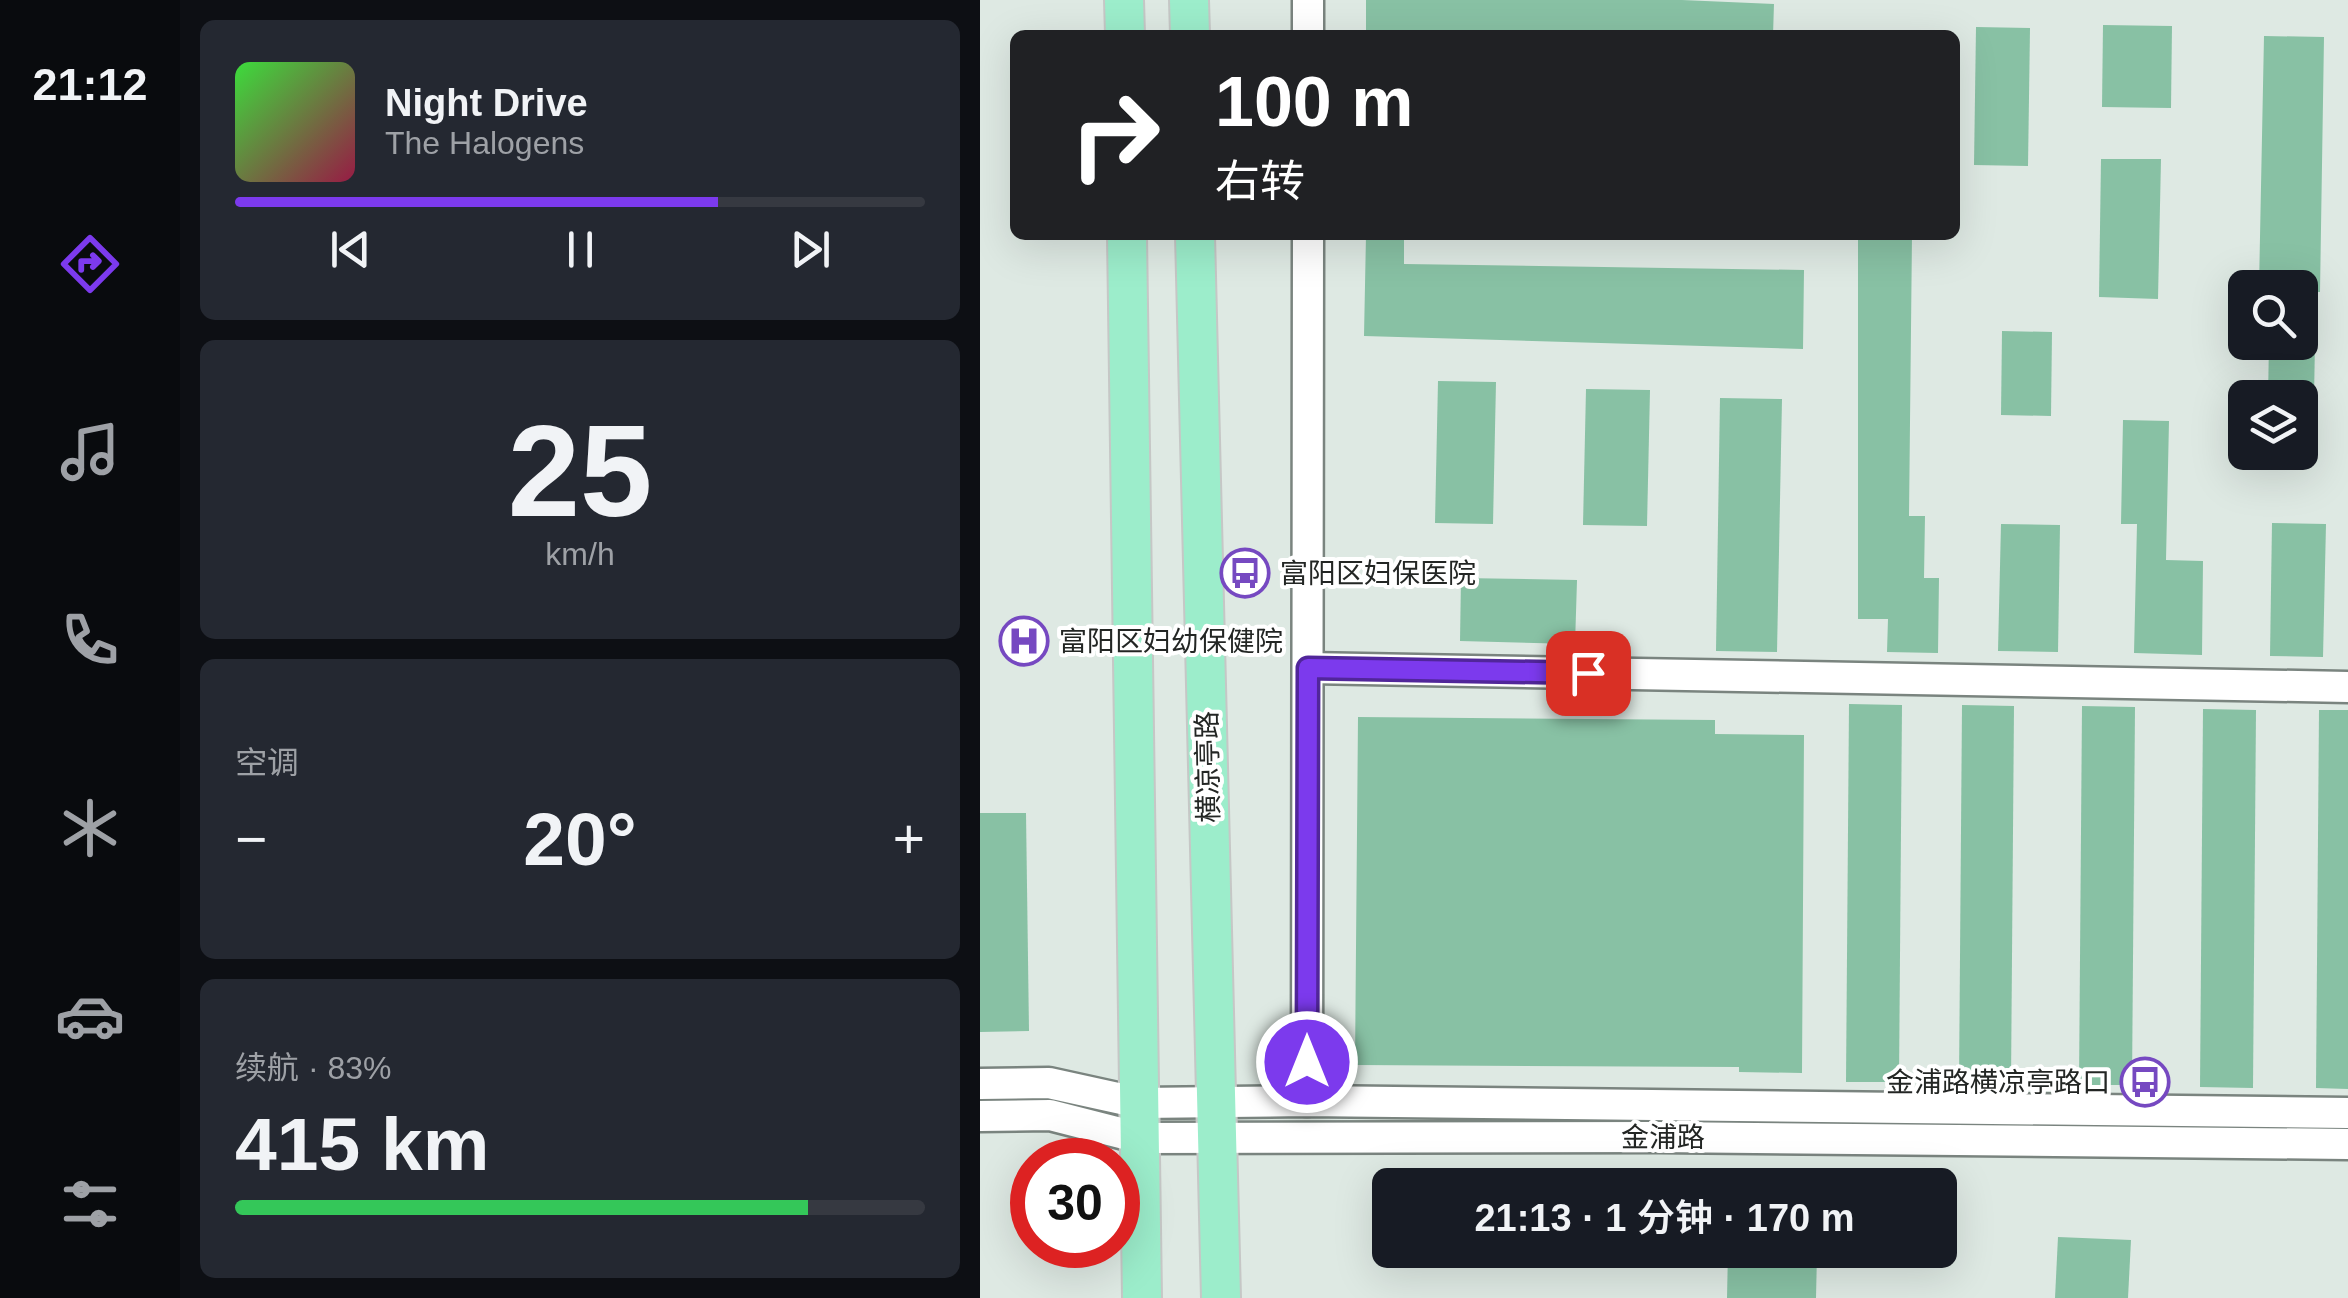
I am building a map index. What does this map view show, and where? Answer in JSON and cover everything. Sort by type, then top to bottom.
[{"type":"main road","points":[[1124,0],[1125,30]]},
{"type":"main road","points":[[1189,0],[1190,30]]},
{"type":"main road","points":[[1127,240],[1142,1298]]},
{"type":"main road","name":"横凉亭路","points":[[1195,240],[1221,1298]]},
{"type":"street","points":[[1308,0],[1308,30]]},
{"type":"street","points":[[1307,1101],[1308,240]]},
{"type":"street","points":[[1308,668],[2348,686]]},
{"type":"street","name":"金浦路","points":[[980,1084],[1049,1083],[1140,1120]]},
{"type":"street","name":"金浦路","points":[[1217,1119],[1307,1101],[2348,1113]]},
{"type":"street","name":"金浦路","points":[[980,1116],[1217,1119],[1658,1137],[2348,1144]]},
{"type":"building","points":[[1366,0],[1682,0],[1774,4],[1773,30],[1366,30]]},
{"type":"building","points":[[2103,25],[2172,26],[2171,108],[2102,107]]},
{"type":"building","points":[[1976,27],[2030,28],[2028,166],[1974,165]]},
{"type":"building","points":[[2264,36],[2324,37],[2320,292],[2318,270],[2259,270]]},
{"type":"building","points":[[2101,159],[2161,159],[2158,299],[2099,297]]},
{"type":"building","points":[[1366,240],[1404,240],[1404,264],[1804,270],[1803,349],[1364,336]]},
{"type":"building","points":[[1858,240],[1912,240],[1909,516],[1925,516],[1924,578],[1939,578],[1938,653],[1887,652],[1888,619],[1858,619]]},
{"type":"building","points":[[2002,331],[2052,332],[2051,416],[2001,415]]},
{"type":"building","points":[[2269,360],[2315,360],[2314,380],[2268,380]]},
{"type":"building","points":[[1438,381],[1496,382],[1493,524],[1435,523]]},
{"type":"building","points":[[1586,389],[1650,390],[1647,526],[1583,525]]},
{"type":"building","points":[[1720,398],[1782,399],[1777,652],[1716,651]]},
{"type":"building","points":[[2123,420],[2169,421],[2166,560],[2203,561],[2202,655],[2134,653],[2137,524],[2121,524]]},
{"type":"building","points":[[2272,523],[2326,524],[2323,657],[2270,656]]},
{"type":"building","points":[[2001,524],[2060,525],[2058,652],[1998,651]]},
{"type":"building","points":[[1461,578],[1577,580],[1575,644],[1460,641]]},
{"type":"building","points":[[1849,704],[1902,705],[1899,1082],[1846,1082]]},
{"type":"building","points":[[1962,705],[2014,706],[2011,1083],[1959,1083]]},
{"type":"building","points":[[2082,706],[2135,707],[2132,1085],[2079,1085]]},
{"type":"building","points":[[2203,709],[2256,710],[2253,1088],[2200,1087]]},
{"type":"building","points":[[2319,710],[2348,710],[2348,1089],[2316,1088]]},
{"type":"building","points":[[1358,717],[1715,720],[1715,734],[1804,735],[1802,1073],[1739,1072],[1739,1067],[1355,1065]]},
{"type":"building","points":[[980,813],[1026,813],[1029,1031],[980,1032]]},
{"type":"building","points":[[2058,1237],[2131,1240],[2128,1298],[2055,1298]]},
{"type":"building","points":[[1728,1268],[1817,1268],[1816,1298],[1727,1298]]},
{"type":"place","name":"富阳区妇保医院","points":[[1245,573]]},
{"type":"place","name":"富阳区妇幼保健院","points":[[1024,641]]},
{"type":"place","name":"金浦路横凉亭路口","points":[[2145,1082]]},
{"type":"route","points":[[1307,1062],[1308,668],[1588,673]]}]
